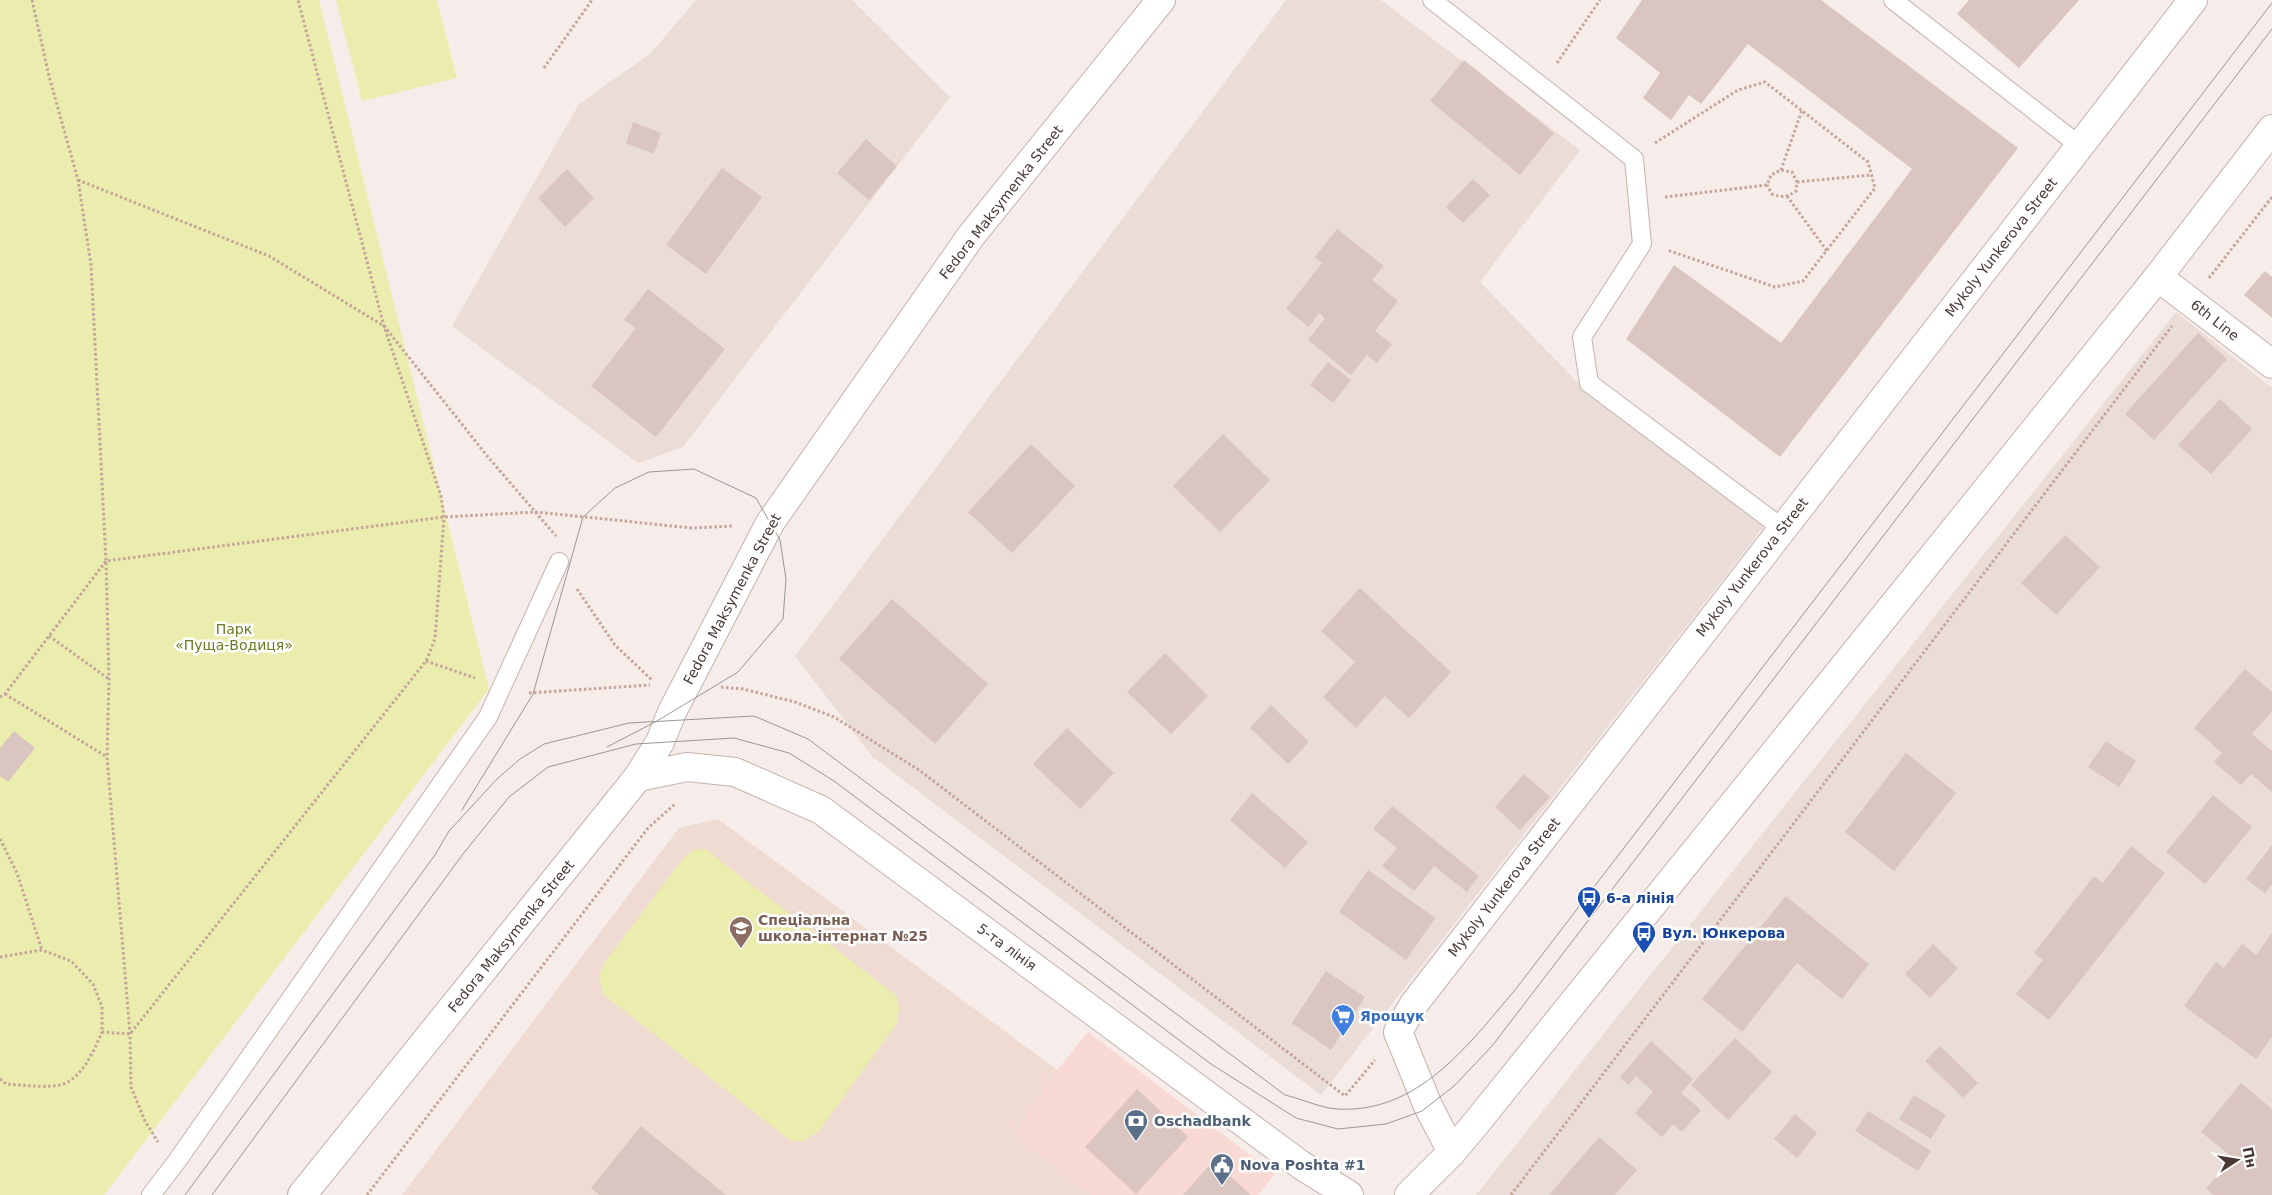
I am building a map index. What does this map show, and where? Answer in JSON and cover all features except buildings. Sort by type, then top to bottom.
[{"type":"street","name":"Fedora Maksymenka Street","points":[[302,1195],[638,777],[660,742],[686,685],[770,523],[971,236],[1161,0]]},
{"type":"street","name":"Mykoly Yunkerova Street","points":[[1398,1032],[1414,1004],[2193,0]]},
{"type":"street","points":[[1409,1195],[1452,1152],[2158,277],[2272,129]]},
{"type":"street","name":"6th Line","points":[[2158,277],[2272,364]]},
{"type":"street","name":"5-та лінія","points":[[638,777],[687,767],[735,772],[821,810],[1301,1165],[1350,1195]]},
{"type":"street","points":[[1398,1032],[1428,1106],[1452,1152]]},
{"type":"lane","points":[[1432,0],[1634,159],[1642,244],[1582,337],[1589,383],[1782,528]]},
{"type":"lane","points":[[1893,0],[2080,146]]},
{"type":"lane","points":[[150,1195],[177,1161],[488,717],[560,562]]},
{"type":"path","points":[[32,0],[49,76],[78,180],[91,265],[106,561],[109,680],[106,758],[130,1034],[131,1087],[145,1121],[163,1150],[177,1161]]},
{"type":"path","points":[[130,1034],[426,661],[435,640],[444,517],[441,496],[384,326],[298,0]]},
{"type":"path","points":[[544,68],[592,0]]},
{"type":"path","points":[[1555,66],[1600,0]]},
{"type":"path","points":[[1648,148],[1738,90],[1765,82],[1868,162],[1875,188],[1803,281],[1775,286],[1660,248]]},
{"type":"path","points":[[1781,170],[1802,110]]},
{"type":"path","points":[[1781,170],[1792,172],[1797,182],[1796,191],[1780,197],[1772,194],[1767,185],[1771,175],[1781,170]]},
{"type":"path","points":[[1797,182],[1872,175]]},
{"type":"path","points":[[78,180],[269,256],[384,326],[488,457],[558,540],[560,562],[615,646],[655,684],[534,694],[502,687],[426,661]]},
{"type":"path","points":[[1664,197],[1767,185]]},
{"type":"path","points":[[1786,196],[1827,251]]},
{"type":"path","points":[[1511,1195],[2272,197]]},
{"type":"path","points":[[0,698],[6,694],[106,561],[444,517],[536,512],[692,528],[770,523]]},
{"type":"path","points":[[49,636],[109,680]]},
{"type":"path","points":[[686,685],[742,689],[795,702],[834,717],[920,770],[1345,1096],[1398,1032]]},
{"type":"path","points":[[6,694],[106,758]]},
{"type":"path","points":[[367,1195],[648,828],[671,806],[678,803]]},
{"type":"path","points":[[0,839],[17,873],[42,950]]},
{"type":"path","points":[[0,958],[42,950],[71,961],[93,984],[102,1007],[102,1032],[90,1060],[75,1076],[56,1086],[6,1084],[0,1080]]},
{"type":"path","points":[[102,1032],[130,1034]]},
{"type":"shaded area","points":[[696,0],[852,0],[950,97],[683,447],[638,463],[452,326],[579,104],[650,54]]},
{"type":"shaded area","points":[[1286,0],[1381,0],[1580,150],[1480,282],[1582,387],[1765,525],[1321,1095],[873,757],[795,656]]},
{"type":"shaded area","points":[[2176,312],[2272,388],[2272,1195],[1476,1195]]},
{"type":"shaded area","name":"Спеціальна школа-інтернат №25","points":[[718,819],[1057,1070],[1014,1133],[1091,1195],[402,1195],[679,828]]},
{"type":"shaded area","points":[[1088,1032],[1275,1174],[1258,1195],[1091,1195],[1014,1133],[1057,1070]]},
{"type":"green space","name":"Парк «Пуща-Водиця»","points":[[0,0],[319,0],[489,689],[104,1195],[0,1195]]},
{"type":"green space","points":[[336,0],[437,0],[457,78],[362,101]]},
{"type":"green space","points":[[705,849],[897,996],[899,1009],[897,1023],[819,1131],[802,1142],[790,1140],[604,995],[602,990],[600,974],[605,962],[685,856],[694,850]]},
{"type":"tram line","points":[[185,1195],[435,855],[449,831],[497,779],[520,759],[544,744],[629,723],[754,716],[808,739],[1285,1095],[1337,1109],[1366,1108],[1392,1100],[1417,1088],[1439,1072],[1459,1053],[1515,990],[2272,3]]},
{"type":"tram line","points":[[212,1195],[463,854],[509,797],[548,767],[636,744],[734,738],[789,753],[834,781],[1211,1064],[1296,1118],[1338,1129],[1386,1124],[1422,1111],[1454,1086],[1492,1046],[2272,29]]},
{"type":"tram line","points":[[462,810],[533,694],[583,517],[615,488],[649,472],[694,469],[756,498],[780,540],[786,579],[783,619],[738,672],[657,721],[607,747]]},
{"type":"place","name":"6-а лінія","points":[[1589,919]]},
{"type":"place","name":"Спеціальна школа-інтернат №25","points":[[741,949]]},
{"type":"place","name":"Вул. Юнкерова","points":[[1644,954]]},
{"type":"place","name":"Ярощук","points":[[1343,1037]]},
{"type":"place","name":"Oschadbank","points":[[1136,1142]]},
{"type":"place","name":"Nova Poshta #1","points":[[1222,1186]]}]
